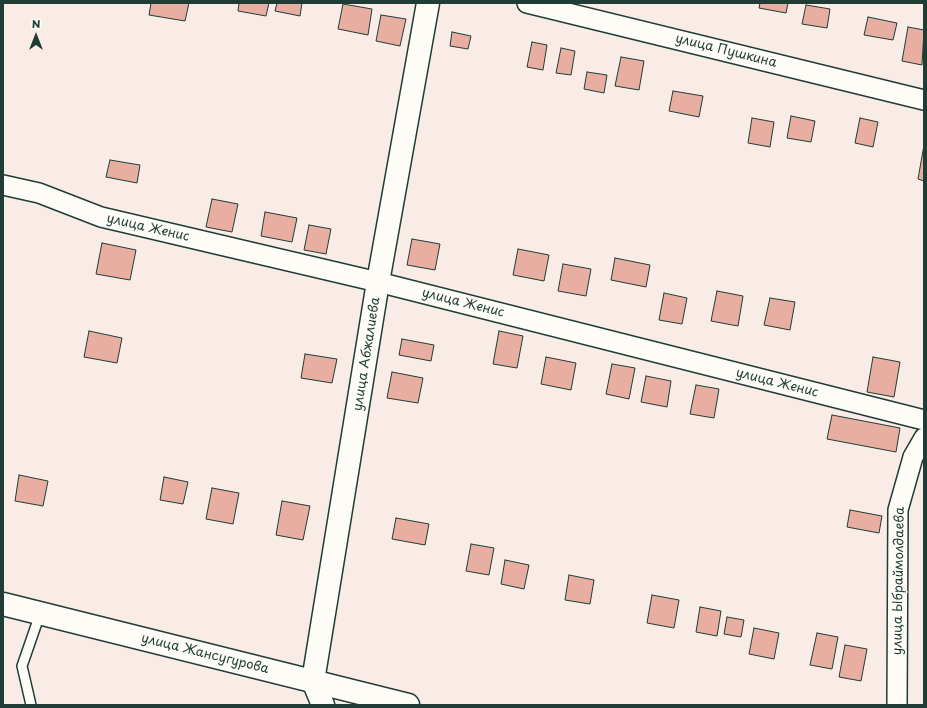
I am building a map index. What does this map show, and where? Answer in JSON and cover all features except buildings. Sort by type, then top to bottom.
[{"type":"street","name":"улица Абжалиева","points":[[313,681],[378,282],[428,3]]},
{"type":"street","name":"улица Пушкина","points":[[527,3],[924,100]]},
{"type":"street","name":"улица Женис","points":[[3,185],[39,193],[100,217],[378,282],[924,420]]},
{"type":"street","name":"улица Ыбраймолдаева","points":[[897,705],[898,510],[913,457],[924,438]]},
{"type":"street","name":"улица Жансугурова","points":[[3,604],[408,705]]},
{"type":"street","points":[[313,681],[323,705]]},
{"type":"lane","points":[[31,705],[22,666],[40,614]]}]
